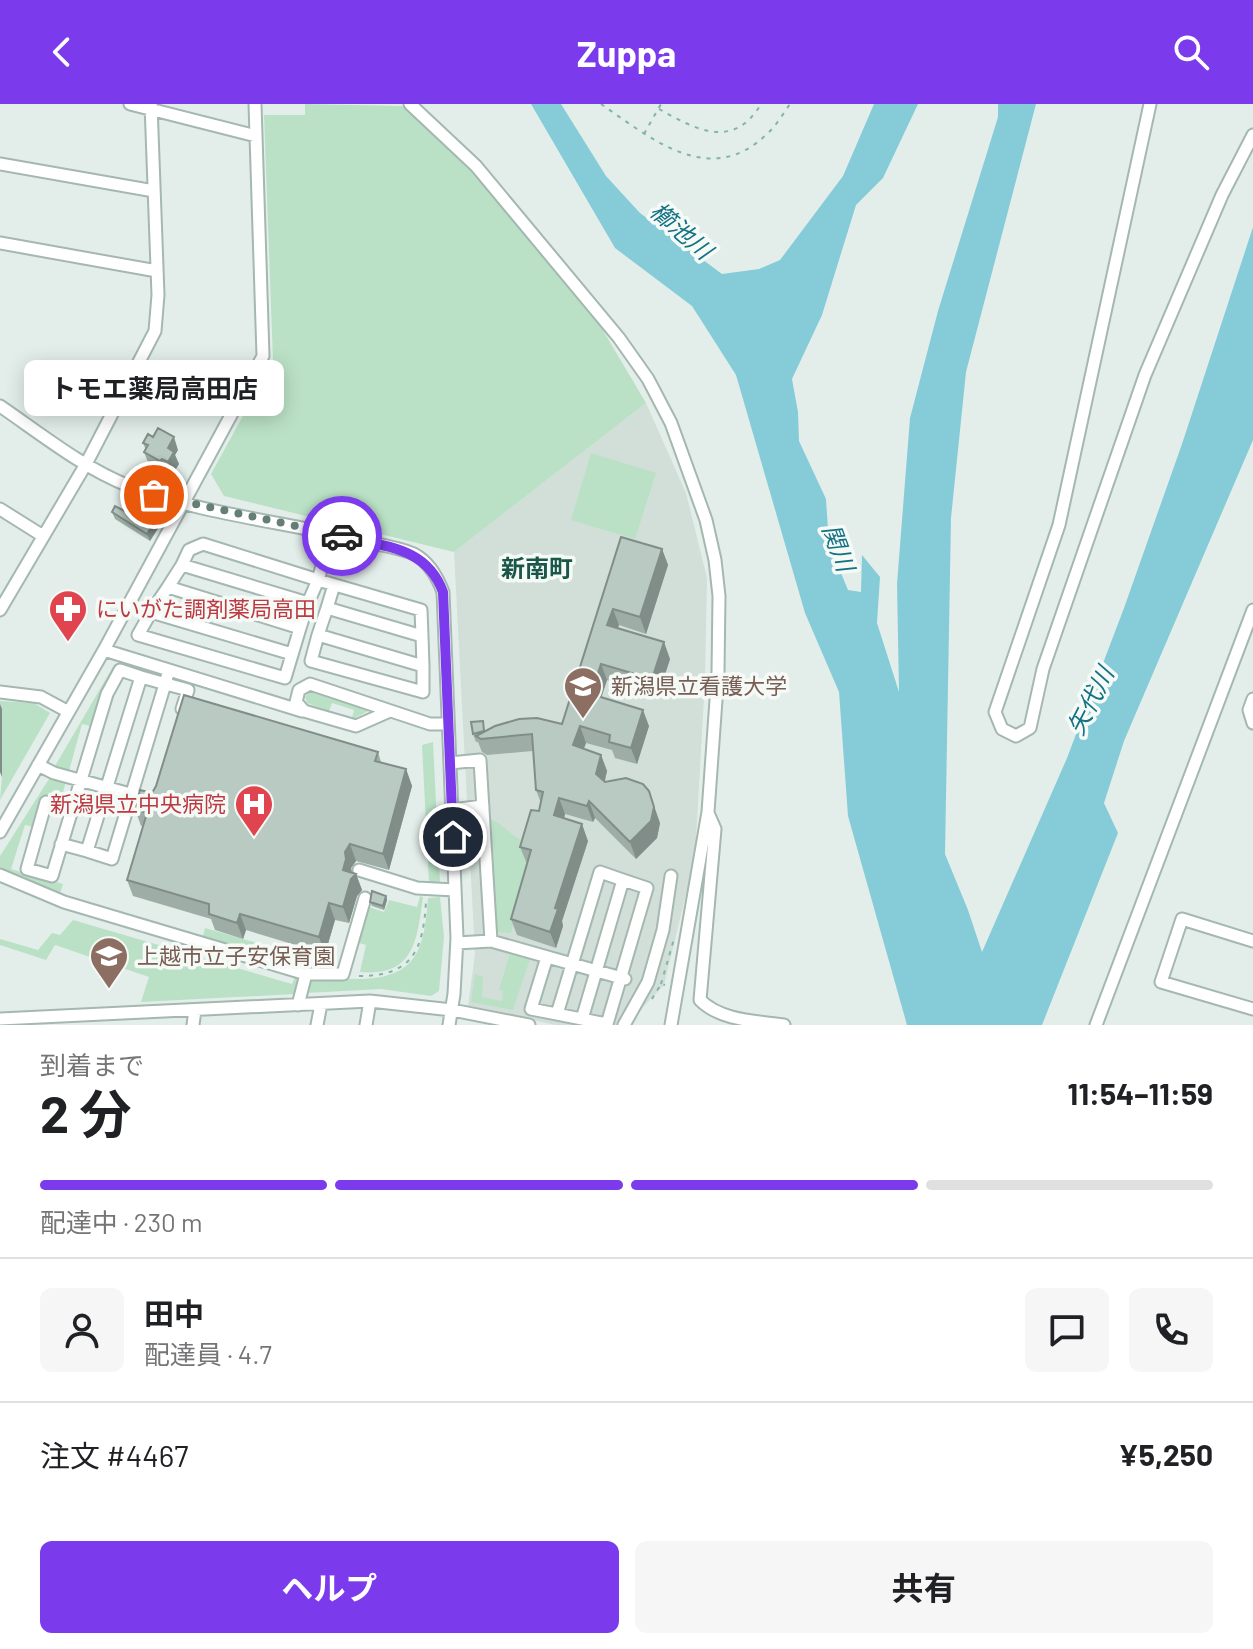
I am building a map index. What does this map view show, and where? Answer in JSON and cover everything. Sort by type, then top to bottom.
[{"type":"street","points":[[130,104],[256,136]]},
{"type":"street","points":[[0,832],[104,650],[263,356],[255,104]]},
{"type":"street","points":[[410,104],[476,166],[619,338],[648,379],[671,423],[706,520],[719,596],[718,672],[708,812],[671,1025]]},
{"type":"street","points":[[1150,104],[1059,525],[995,712],[1002,729],[1016,736],[1030,728],[1043,669],[1145,375],[1222,195],[1253,135]]},
{"type":"street","points":[[2,604],[86,464],[155,331],[157,271],[151,107]]},
{"type":"street","points":[[0,164],[154,191]]},
{"type":"street","points":[[0,243],[157,271]]},
{"type":"street","points":[[0,406],[86,464],[126,485],[184,503],[413,554],[437,576],[443,592],[457,943],[449,1025]]},
{"type":"street","points":[[0,509],[43,536]]},
{"type":"street","points":[[331,534],[318,580],[285,678],[138,635],[189,550],[203,544],[318,580],[334,585],[421,610],[423,692],[311,661],[334,585]]},
{"type":"street","points":[[182,565],[308,603]]},
{"type":"street","points":[[168,587],[300,628]]},
{"type":"street","points":[[327,608],[422,636]]},
{"type":"street","points":[[1096,1025],[1253,610]]},
{"type":"street","points":[[151,612],[292,654]]},
{"type":"street","points":[[318,635],[423,666]]},
{"type":"street","points":[[104,650],[356,726],[390,711]]},
{"type":"street","points":[[72,809],[46,802],[27,869],[52,876],[107,694],[120,670],[188,690],[179,717]]},
{"type":"street","points":[[61,844],[112,859],[169,670]]},
{"type":"street","points":[[87,851],[141,677]]},
{"type":"street","points":[[304,711],[296,702],[299,690],[310,684],[430,724],[448,724]]},
{"type":"street","points":[[0,692],[41,697],[67,711]]},
{"type":"street","points":[[1253,699],[1249,710],[1253,723]]},
{"type":"street","points":[[450,763],[480,760],[491,941]]},
{"type":"street","points":[[38,765],[154,800],[158,786]]},
{"type":"street","points":[[452,810],[483,806]]},
{"type":"street","points":[[708,812],[715,829],[700,1000],[726,1020],[784,1025]]},
{"type":"street","points":[[359,870],[426,888],[455,890]]},
{"type":"street","points":[[547,957],[531,1009],[607,1024],[624,979],[647,888],[600,872],[557,1014]]},
{"type":"street","points":[[0,875],[64,902],[306,974],[343,974],[365,898]]},
{"type":"street","points":[[624,1025],[648,982],[663,930],[671,876]]},
{"type":"street","points":[[582,1019],[623,880]]},
{"type":"street","points":[[1253,941],[1182,919],[1161,982],[1253,1009]]},
{"type":"street","points":[[457,943],[491,941],[624,979]]},
{"type":"street","points":[[298,1005],[306,974]]},
{"type":"street","points":[[366,1025],[370,1001]]},
{"type":"street","points":[[0,1019],[102,1019],[195,1010],[370,1001],[452,1010],[529,1025]]},
{"type":"street","points":[[317,1025],[321,1004]]},
{"type":"street","points":[[193,1025],[195,1010]]},
{"type":"path","points":[[601,104],[644,134],[701,160],[718,160],[753,147],[770,132],[790,104]]},
{"type":"path","points":[[644,134],[661,104]]},
{"type":"path","points":[[659,109],[691,126],[720,133],[736,129],[761,104]]},
{"type":"path","points":[[359,976],[391,973],[406,965],[416,952],[422,936],[426,888]]},
{"type":"path","points":[[647,1009],[661,984],[678,989]]},
{"type":"shaded area","name":"新潟県立看護大学","points":[[646,403],[686,493],[707,578],[695,857],[664,985],[626,1025],[555,1025],[468,1006],[475,954],[454,552]]},
{"type":"green space","points":[[305,104],[402,106],[461,158],[523,231],[601,327],[646,403],[454,552],[224,496],[211,474],[273,361],[264,115],[305,115]]},
{"type":"green space","points":[[591,453],[656,473],[635,539],[571,520]]},
{"type":"green space","points":[[114,665],[117,665],[102,694],[91,726],[82,724],[69,771],[55,766]]},
{"type":"green space","points":[[311,690],[372,709],[355,718],[352,718],[354,710],[332,703],[329,711],[307,703],[305,697]]},
{"type":"green space","points":[[0,701],[34,703],[50,713],[0,800],[2,777]]},
{"type":"green space","points":[[433,742],[440,883],[429,883],[422,745]]},
{"type":"green space","points":[[49,779],[66,781],[61,800],[42,795],[34,827],[25,825],[11,869],[63,884],[60,893],[0,870],[0,856]]},
{"type":"green space","points":[[489,819],[526,842],[526,865],[529,869],[511,933],[495,932]]},
{"type":"green space","points":[[420,896],[423,897],[418,928],[410,953],[392,969],[360,972],[366,945],[359,943],[369,907],[384,912],[389,900],[417,907]]},
{"type":"green space","points":[[440,897],[444,937],[439,991],[431,996],[381,989],[306,993],[311,981],[376,978],[404,968],[413,959],[424,933],[428,898]]},
{"type":"green space","points":[[73,920],[292,984],[295,977],[299,979],[296,994],[141,1002],[149,977],[55,945],[46,960],[0,945],[0,939],[38,950],[52,933],[60,935]]},
{"type":"green space","points":[[205,928],[260,944],[257,954],[203,936]]},
{"type":"green space","points":[[511,950],[531,956],[513,1010],[471,1002],[475,974],[483,977],[482,997],[502,1001],[503,991],[499,990]]},
{"type":"water","name":"矢代川","points":[[531,104],[561,104],[606,176],[640,213],[722,274],[759,269],[780,260],[843,176],[874,104],[918,104],[883,178],[856,205],[822,315],[792,379],[799,441],[826,499],[829,544],[848,590],[861,592],[862,555],[880,577],[877,623],[899,692],[897,584],[910,418],[938,311],[998,117],[998,104],[1036,104],[966,372],[951,518],[945,854],[982,952],[1067,758],[1124,608],[1253,227],[1253,440],[1124,741],[1104,803],[1118,833],[1042,1025],[907,1025],[848,816],[839,692],[805,613],[736,375],[692,306],[615,248]]},
{"type":"building","points":[[158,428],[174,437],[168,448],[174,452],[168,462],[144,452],[148,445],[143,443],[148,434],[153,437]]},
{"type":"building","points":[[141,503],[153,507],[157,517],[147,534],[112,512],[115,506],[134,516]]},
{"type":"building","points":[[621,537],[662,549],[640,617],[613,609],[607,625],[664,642],[652,679],[601,664],[591,694],[643,710],[631,748],[609,742],[610,735],[580,726],[573,745],[601,755],[596,774],[605,782],[626,778],[643,784],[654,807],[651,821],[630,842],[589,801],[587,806],[559,798],[554,815],[582,824],[550,932],[511,919],[531,850],[520,847],[531,810],[539,811],[543,792],[536,790],[532,734],[481,739],[476,736],[519,719],[537,718],[562,724]]},
{"type":"building","points":[[184,695],[378,752],[375,761],[406,769],[383,854],[350,844],[345,852],[343,870],[356,874],[351,879],[343,907],[329,903],[319,937],[240,914],[237,923],[209,914],[209,904],[127,880],[147,813],[135,809],[140,790],[152,793],[156,786]]},
{"type":"building","points":[[483,721],[484,731],[473,734],[471,722]]},
{"type":"building","points":[[372,891],[386,896],[383,906],[370,902]]},
{"type":"way so far","points":[[154,495],[342,536]]},
{"type":"place","name":"トモエ薬局高田店","points":[[154,495]]},
{"type":"place","name":"にいがた調剤薬局高田","points":[[68,643]]},
{"type":"place","name":"新潟県立看護大学","points":[[583,720]]},
{"type":"place","name":"新潟県立中央病院","points":[[254,838]]},
{"type":"place","name":"上越市立子安保育園","points":[[109,990]]},
{"type":"district","name":"新南町","points":[[537,569]]},
{"type":"route","points":[[342,536],[413,554],[437,576],[443,592],[453,837]]},
{"type":"water label","name":"櫛池川","points":[[681,231]]},
{"type":"water label","name":"関川","points":[[838,548]]}]
